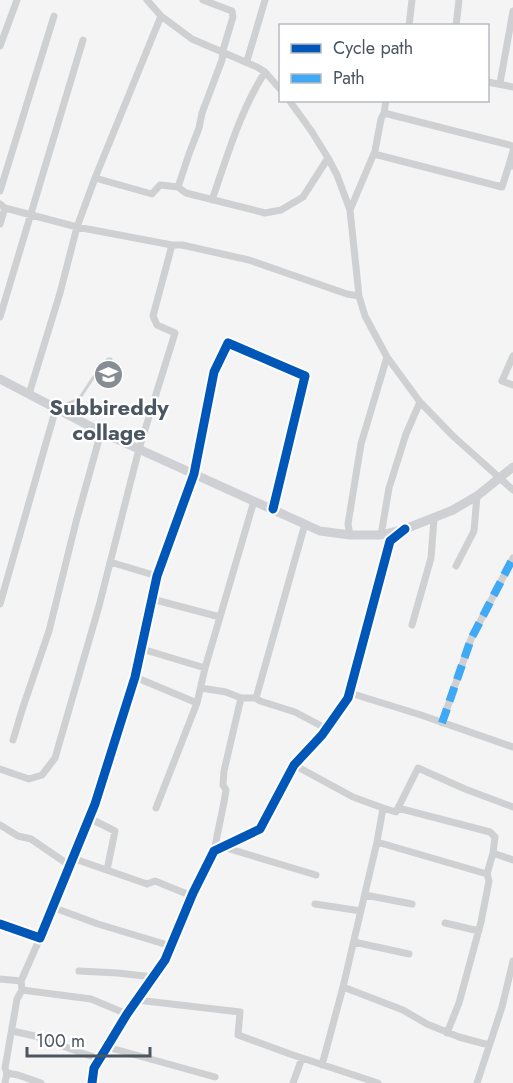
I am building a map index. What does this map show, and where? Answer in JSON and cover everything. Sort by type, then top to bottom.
[{"type":"main road","points":[[0,379],[101,432],[320,531],[381,536],[405,529],[453,510],[513,467]]},
{"type":"street","points":[[0,46],[17,0]]},
{"type":"street","points":[[147,0],[161,15],[192,39],[247,61],[265,72],[279,89]]},
{"type":"street","points":[[178,187],[222,60],[233,17],[232,11],[203,0]]},
{"type":"street","points":[[247,61],[266,0]]},
{"type":"street","points":[[409,24],[412,0]]},
{"type":"street","points":[[456,24],[459,0]]},
{"type":"street","points":[[500,83],[513,11]]},
{"type":"street","points":[[29,394],[60,293],[77,227],[161,15]]},
{"type":"street","points":[[0,191],[54,16]]},
{"type":"street","points":[[0,317],[83,40]]},
{"type":"street","points":[[212,200],[233,139],[256,86],[265,72]]},
{"type":"street","points":[[489,82],[513,87]]},
{"type":"street","points":[[290,102],[312,132],[337,175],[350,210],[359,296],[365,316],[387,357],[420,402],[453,436],[513,490]]},
{"type":"street","points":[[350,210],[374,154],[386,102]]},
{"type":"street","points":[[384,113],[513,147]]},
{"type":"street","points":[[374,154],[502,187],[511,165],[513,151]]},
{"type":"street","points":[[95,178],[152,194],[160,184],[178,187],[186,193],[265,213],[281,210],[303,197],[328,158]]},
{"type":"street","points":[[1,220],[2,206],[77,227],[182,244],[249,260],[347,294],[359,296]]},
{"type":"street","points":[[0,769],[29,779],[42,775],[55,758],[99,606],[139,449],[175,333],[157,325],[153,316],[172,244]]},
{"type":"street","points":[[5,1083],[7,1073],[5,1068],[21,981],[95,804],[135,677],[157,576],[194,474],[214,372],[228,343],[305,376],[273,509]]},
{"type":"street","points":[[513,356],[502,381],[513,385]]},
{"type":"street","points":[[350,535],[348,524],[361,444],[387,357]]},
{"type":"street","points":[[381,536],[389,488],[406,434],[420,402]]},
{"type":"street","points":[[0,604],[60,410]]},
{"type":"street","points":[[13,740],[49,631],[101,432]]},
{"type":"street","points":[[456,566],[474,531],[477,495]]},
{"type":"street","points":[[156,808],[197,703],[205,668],[254,501]]},
{"type":"street","points":[[412,625],[431,558],[434,519]]},
{"type":"street","points":[[256,698],[305,524]]},
{"type":"street","points":[[214,851],[260,829],[294,765],[327,729],[348,698],[390,541],[405,529]]},
{"type":"street","points":[[442,723],[471,639],[513,558]]},
{"type":"street","points":[[110,562],[157,576]]},
{"type":"street","points":[[152,598],[220,617]]},
{"type":"street","points":[[142,649],[205,668]]},
{"type":"street","points":[[135,677],[197,703]]},
{"type":"street","points":[[201,688],[226,692],[241,698],[256,698],[295,712],[327,729]]},
{"type":"street","points":[[350,693],[513,747]]},
{"type":"street","points":[[92,1083],[94,1068],[99,1059],[165,960],[214,851],[226,790],[223,784],[224,771],[241,698]]},
{"type":"street","points":[[294,765],[353,797],[396,812],[418,768],[513,807]]},
{"type":"street","points":[[322,1065],[354,942],[383,808]]},
{"type":"street","points":[[398,808],[490,832],[495,837],[487,874],[489,881],[486,903],[459,1003],[447,1032]]},
{"type":"street","points":[[89,818],[115,831],[107,870]]},
{"type":"street","points":[[0,825],[71,862],[107,870],[147,884],[154,881],[192,896]]},
{"type":"street","points":[[377,842],[487,874]]},
{"type":"street","points":[[224,847],[316,875]]},
{"type":"street","points":[[493,853],[513,860]]},
{"type":"street","points":[[365,895],[412,904]]},
{"type":"street","points":[[315,904],[361,911]]},
{"type":"street","points":[[52,907],[98,924],[171,946]]},
{"type":"street","points":[[445,923],[479,931]]},
{"type":"street","points":[[0,924],[40,938]]},
{"type":"street","points":[[354,942],[409,954]]},
{"type":"street","points":[[477,1083],[502,1007],[513,961]]},
{"type":"street","points":[[79,971],[153,977]]},
{"type":"street","points":[[0,979],[21,981]]},
{"type":"street","points":[[343,987],[403,1010],[427,1024],[459,1037],[489,1045]]},
{"type":"street","points":[[21,990],[91,999],[128,1014]]},
{"type":"street","points":[[137,1000],[240,1012],[237,1035],[378,1083]]},
{"type":"street","points":[[12,1031],[35,1036],[99,1059]]},
{"type":"street","points":[[107,1047],[215,1077]]},
{"type":"street","points":[[293,1083],[302,1058]]},
{"type":"street","points":[[7,1073],[41,1083]]},
{"type":"lane","points":[[60,410],[79,399],[97,372],[108,359],[111,359]]},
{"type":"marked path","points":[[442,723],[471,639],[513,558]]},
{"type":"cycle path","points":[[0,924],[40,938],[95,804],[135,677],[157,576],[194,474],[214,372],[228,343],[305,376],[273,509]]},
{"type":"cycle path","points":[[92,1083],[94,1068],[127,1014],[165,960],[193,893],[214,851],[260,829],[294,765],[322,735],[348,698],[390,541],[405,529]]},
{"type":"place","name":"Subbireddy collage","points":[[109,375]]}]
